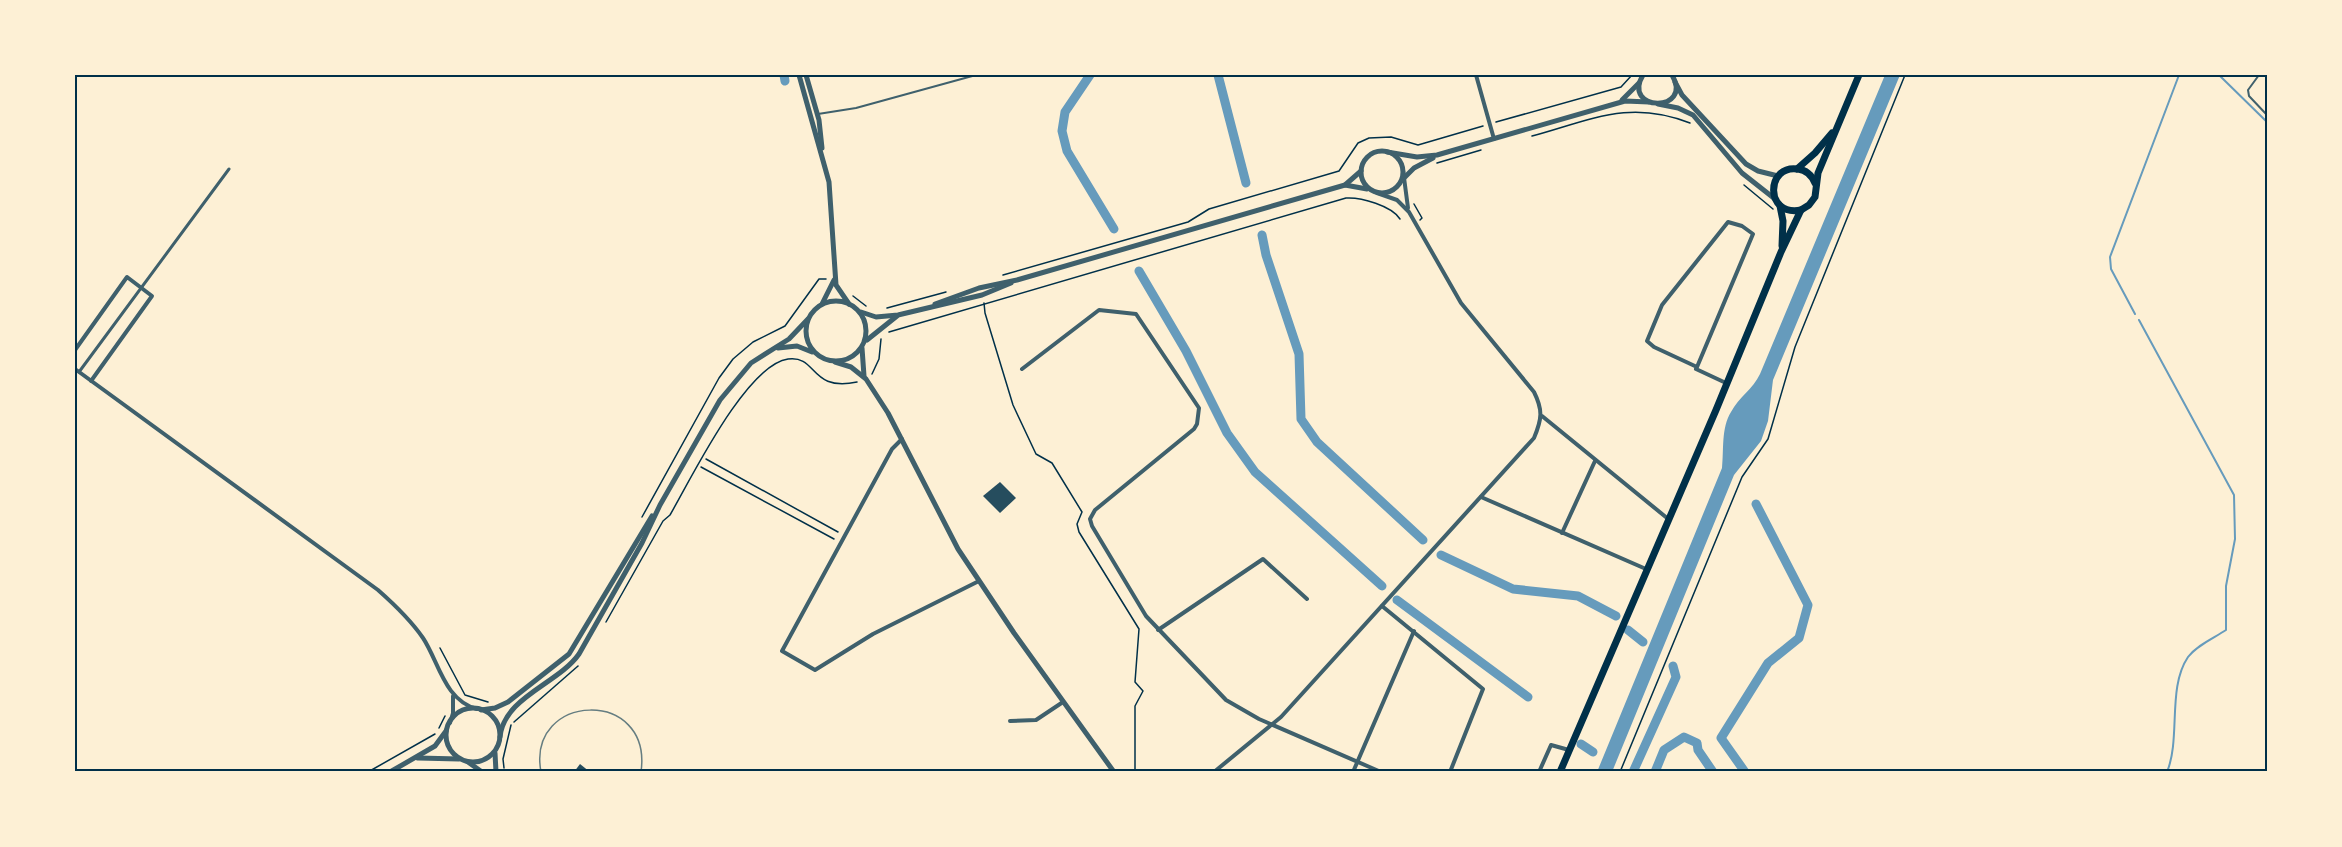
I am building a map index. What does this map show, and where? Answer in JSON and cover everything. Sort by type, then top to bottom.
[{"type":"main road","points":[[1560,772],[1667,518],[1727,384],[1781,252],[1801,210],[1812,202],[1815,183],[1859,75]]},
{"type":"main road","points":[[1797,168],[1815,153],[1837,126]]},
{"type":"main road","points":[[1781,252],[1783,221],[1773,190],[1778,176],[1788,169],[1797,168],[1809,174],[1815,183]]},
{"type":"main road","points":[[1777,205],[1790,211],[1801,210]]},
{"type":"street","points":[[799,75],[824,162]]},
{"type":"street","points":[[806,75],[818,114],[832,200],[835,278],[838,291],[849,304],[875,317],[898,315],[979,288],[1017,280],[1345,185],[1361,171]]},
{"type":"street","points":[[1476,75],[1494,139]]},
{"type":"street","points":[[1672,75],[1682,95],[1746,164],[1758,171],[1778,176]]},
{"type":"street","points":[[1642,78],[1641,94],[1649,102]]},
{"type":"street","points":[[1618,103],[1642,78]]},
{"type":"street","points":[[1658,104],[1672,97],[1675,82]]},
{"type":"street","points":[[1214,772],[1272,725],[1382,606],[1534,438],[1542,416],[1541,407],[1527,383],[1461,303],[1410,212],[1397,200],[1377,193],[1362,181],[1361,171],[1364,160],[1371,154],[1387,152],[1417,157],[1437,155],[1637,99],[1678,108],[1694,115],[1742,173],[1777,205]]},
{"type":"street","points":[[1387,152],[1398,158],[1403,170],[1410,212]]},
{"type":"street","points":[[1377,193],[1389,192],[1400,184],[1414,168],[1437,155]]},
{"type":"street","points":[[229,169],[77,370],[378,590],[404,613],[424,639],[453,695],[464,704],[479,709],[496,720],[500,737]]},
{"type":"street","points":[[1400,184],[1403,170]]},
{"type":"street","points":[[1345,185],[1370,189]]},
{"type":"street","points":[[1696,367],[1753,234],[1742,226],[1728,222],[1662,304],[1647,340],[1654,347],[1727,384]]},
{"type":"street","points":[[75,350],[127,277],[152,297],[91,381]]},
{"type":"street","points":[[496,772],[494,758],[502,726],[510,712],[577,658],[720,400],[751,363],[801,329],[821,305],[835,278]]},
{"type":"street","points":[[934,304],[981,295],[1017,280]]},
{"type":"street","points":[[821,305],[832,301],[849,304]]},
{"type":"street","points":[[857,309],[866,326],[861,358],[864,377],[902,439],[958,549],[1112,771]]},
{"type":"street","points":[[1022,369],[1099,310],[1130,311],[1139,318],[1199,408],[1199,416],[1194,429],[1095,510],[1090,519],[1146,616],[1226,700],[1272,725],[1381,772]]},
{"type":"street","points":[[835,362],[853,357],[873,332],[898,315]]},
{"type":"street","points":[[808,320],[807,341],[815,353]]},
{"type":"street","points":[[773,350],[796,346],[864,377]]},
{"type":"street","points":[[1542,416],[1594,461],[1667,518]]},
{"type":"street","points":[[902,439],[892,449],[782,651],[815,669],[873,634],[979,581]]},
{"type":"street","points":[[1562,533],[1594,461]]},
{"type":"street","points":[[1481,497],[1646,569]]},
{"type":"street","points":[[482,772],[449,746],[449,725],[461,712],[495,708],[508,702],[569,654],[634,543],[660,505]]},
{"type":"street","points":[[1158,630],[1263,559],[1307,599]]},
{"type":"street","points":[[1382,606],[1484,689],[1450,772]]},
{"type":"street","points":[[1353,772],[1414,631]]},
{"type":"street","points":[[390,772],[439,742],[453,713],[453,695]]},
{"type":"street","points":[[1010,721],[1024,723],[1036,720],[1064,701]]},
{"type":"street","points":[[1539,772],[1551,745],[1569,750]]},
{"type":"street","points":[[416,758],[484,760],[497,748]]},
{"type":"lane","points":[[810,117],[856,108],[976,75]]},
{"type":"lane","points":[[2259,75],[2247,90],[2249,96],[2267,115]]},
{"type":"path","points":[[1000,276],[1188,222],[1209,209],[1340,171],[1358,143],[1369,138],[1391,137],[1418,145],[1621,87],[1632,75]]},
{"type":"path","points":[[1620,772],[1742,477],[1768,439],[1795,347],[1905,75]]},
{"type":"path","points":[[1525,138],[1618,112],[1634,110],[1652,111],[1692,123]]},
{"type":"path","points":[[1431,165],[1482,150]]},
{"type":"path","points":[[1740,180],[1777,205]]},
{"type":"path","points":[[606,622],[663,521],[670,514],[727,416],[746,390],[778,362],[788,359],[804,361],[822,380],[831,384],[849,384],[876,368],[879,342],[888,332],[984,303],[1346,198],[1359,199],[1388,209],[1400,219]]},
{"type":"path","points":[[1412,200],[1422,218],[1419,220]]},
{"type":"path","points":[[638,524],[719,378],[734,359],[753,342],[785,326],[819,279],[835,278]]},
{"type":"path","points":[[878,311],[948,291]]},
{"type":"path","points":[[850,294],[872,309]]},
{"type":"path","points":[[981,295],[1004,379],[1036,454],[1052,463],[1082,512],[1077,524],[1079,531],[1139,629],[1136,682],[1143,692],[1135,706],[1135,772]]},
{"type":"path","points":[[706,459],[838,532]]},
{"type":"path","points":[[701,467],[834,539]]},
{"type":"path","points":[[441,648],[462,691],[470,698],[493,702]]},
{"type":"path","points":[[504,768],[503,759],[511,724],[576,670],[582,660]]},
{"type":"path","points":[[368,772],[430,738],[436,733],[447,713]]},
{"type":"water","points":[[1885,75],[1900,75],[1773,380],[1768,421],[1761,441],[1734,475],[1612,772],[1597,772],[1722,468],[1724,432],[1728,418],[1760,374]]},
{"type":"building","points":[[1000,482],[1016,498],[1000,513],[983,496]]},
{"type":"building","points":[[580,764],[590,772],[574,772]]},
{"type":"waterway","points":[[784,75],[785,81]]},
{"type":"waterway","points":[[1090,75],[1065,112],[1062,131],[1067,151],[1114,229]]},
{"type":"waterway","points":[[1218,75],[1246,183]]},
{"type":"waterway","points":[[2135,314],[2111,269],[2110,257],[2179,75]]},
{"type":"waterway","points":[[2219,75],[2267,122]]},
{"type":"waterway","points":[[1262,235],[1266,255],[1299,354],[1301,419],[1317,442],[1423,540]]},
{"type":"waterway","points":[[1139,271],[1186,351],[1227,433],[1255,472],[1382,586]]},
{"type":"waterway","points":[[2139,320],[2234,495],[2235,539],[2226,586],[2226,630],[2196,649],[2188,657],[2182,669],[2176,698],[2171,759],[2167,772]]},
{"type":"waterway","points":[[1745,772],[1721,738],[1768,663],[1799,638],[1808,605],[1756,504]]},
{"type":"waterway","points":[[1441,555],[1513,589],[1578,596],[1616,616]]},
{"type":"waterway","points":[[1397,600],[1528,697]]},
{"type":"waterway","points":[[1628,630],[1643,642]]},
{"type":"waterway","points":[[1633,772],[1676,677],[1673,666]]},
{"type":"waterway","points":[[1655,772],[1664,750],[1684,737],[1697,743],[1698,750],[1713,772]]},
{"type":"waterway","points":[[1581,744],[1593,752]]},
{"type":"tram line","points":[[541,772],[541,746],[552,726],[569,714],[590,710],[611,714],[628,725],[640,744],[641,772]]}]
